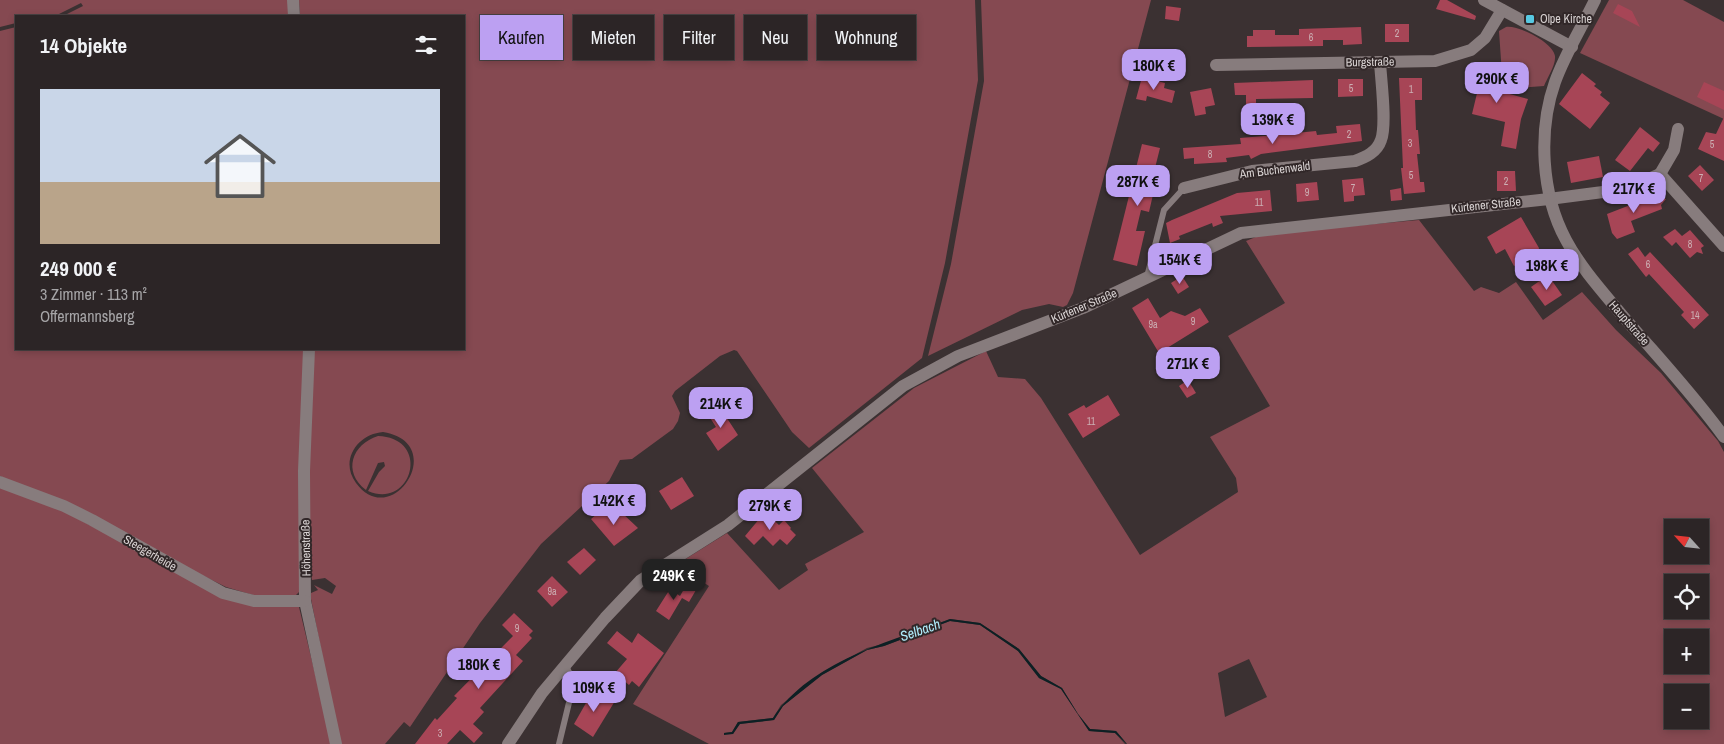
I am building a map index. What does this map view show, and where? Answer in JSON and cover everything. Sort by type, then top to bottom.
[{"type":"street","points":[[293,0],[294,15]]},
{"type":"street","points":[[1484,0],[1572,48]]},
{"type":"street","name":"Hauptstraße","points":[[1595,0],[1555,81],[1548,111],[1544,154],[1550,199],[1564,238],[1584,271],[1689,392],[1724,438]]},
{"type":"street","name":"Burgstraße","points":[[1216,65],[1435,61],[1471,50],[1485,38],[1502,10]]},
{"type":"street","name":"Am Buchenwald","points":[[1184,188],[1252,171],[1355,161],[1368,157],[1381,141],[1383,129],[1380,62]]},
{"type":"street","points":[[1678,129],[1674,150],[1660,174],[1724,246]]},
{"type":"street","name":"Kürtener Straße","points":[[508,744],[542,693],[641,580],[728,525],[775,490],[903,386],[920,375],[967,352],[1083,308],[1147,279],[1204,248],[1241,232],[1550,199],[1626,189],[1660,174]]},
{"type":"street","name":"Höhenstraße","points":[[309,350],[304,471],[305,600],[336,744]]},
{"type":"street","name":"Steegerheide","points":[[0,482],[57,503],[92,520],[223,593],[254,601],[305,600]]},
{"type":"lane","name":"Am Buchenwald","points":[[1147,279],[1164,210],[1184,188]]},
{"type":"lane","points":[[559,744],[574,682],[566,666]]},
{"type":"shaded area","points":[[0,0],[290,0],[290,15],[65,15],[83,6],[81,3],[59,14],[15,15],[15,23],[0,27]]},
{"type":"shaded area","points":[[299,0],[975,0],[978,80],[945,263],[922,358],[809,448],[792,432],[737,351],[734,350],[720,356],[675,391],[672,396],[680,413],[673,429],[632,459],[620,460],[609,481],[541,544],[480,623],[410,727],[404,722],[385,744],[340,744],[311,599],[311,593],[318,590],[314,585],[332,594],[336,586],[325,578],[312,580],[308,487],[314,350],[465,350],[465,15],[300,15]],"holes":[[[383,432],[403,439],[412,452],[413,466],[408,480],[398,491],[385,497],[370,495],[356,483],[351,474],[350,457],[359,443],[374,434]]]},
{"type":"shaded area","points":[[981,0],[1151,0],[1073,293],[1067,305],[1063,307],[1049,304],[1022,310],[928,356],[951,264],[984,81]]},
{"type":"shaded area","points":[[1609,0],[1683,0],[1724,22],[1724,119],[1580,53]]},
{"type":"shaded area","points":[[15,27],[15,350],[304,350],[299,592],[296,595],[253,595],[226,587],[0,476],[0,31]]},
{"type":"shaded area","points":[[1506,27],[1518,29],[1542,40],[1553,51],[1555,56],[1554,63],[1544,86],[1503,89],[1499,31]]},
{"type":"shaded area","points":[[1419,220],[1474,291],[1481,287],[1499,293],[1516,282],[1543,320],[1582,292],[1616,330],[1661,373],[1718,441],[1724,452],[1724,744],[1127,744],[1116,731],[1090,729],[1062,688],[1041,676],[1019,649],[980,623],[950,619],[883,644],[867,648],[821,673],[781,705],[773,718],[738,722],[732,732],[724,733],[733,734],[739,724],[774,720],[783,706],[822,675],[867,650],[884,646],[950,621],[980,625],[1018,651],[1039,678],[1061,689],[1089,731],[1115,733],[1125,744],[709,744],[633,704],[709,586],[676,565],[727,533],[779,590],[808,570],[805,564],[864,532],[812,468],[914,388],[986,351],[998,377],[1025,379],[1041,398],[1140,555],[1238,492],[1236,478],[1210,437],[1270,406],[1228,336],[1285,303],[1246,241],[1263,234]],"holes":[[[1249,659],[1267,697],[1225,717],[1218,673]]]},
{"type":"shaded area","points":[[378,436],[395,440],[405,448],[410,459],[410,471],[405,482],[396,491],[383,494],[368,491],[379,472],[385,466],[384,462],[378,463],[366,490],[354,475],[352,467],[356,452],[362,445]]},
{"type":"shaded area","points":[[0,487],[62,510],[192,580],[299,607],[332,744],[0,744]]},
{"type":"water","name":"Selbach","points":[[950,619],[980,623],[1019,649],[1041,676],[1062,688],[1090,729],[1116,731],[1127,744],[1115,733],[1089,731],[1061,689],[1039,678],[1018,651],[980,625],[950,621],[884,646],[867,650],[822,675],[783,706],[774,720],[740,724],[733,734],[724,735],[724,733],[732,732],[738,722],[773,718],[789,698],[808,682],[853,656],[877,645]]},
{"type":"building","points":[[1440,0],[1447,0],[1476,16],[1475,20],[1436,9]]},
{"type":"building","points":[[1618,4],[1632,11],[1640,27],[1613,13]]},
{"type":"building","points":[[1166,6],[1181,8],[1179,21],[1165,19]]},
{"type":"building","points":[[1385,24],[1409,24],[1409,42],[1385,42]]},
{"type":"building","points":[[1361,27],[1362,44],[1343,45],[1343,40],[1323,40],[1323,46],[1247,47],[1247,36],[1253,36],[1253,30],[1275,30],[1275,35],[1299,35],[1299,29]]},
{"type":"building","points":[[1493,66],[1495,90],[1528,99],[1521,119],[1516,149],[1501,146],[1505,122],[1472,114],[1479,85],[1468,86],[1467,68]]},
{"type":"building","points":[[1582,73],[1596,84],[1594,86],[1602,92],[1600,95],[1610,103],[1590,129],[1559,104]]},
{"type":"building","points":[[1142,77],[1165,83],[1164,88],[1175,91],[1172,103],[1147,96],[1146,101],[1136,99]]},
{"type":"building","points":[[1399,78],[1422,78],[1422,100],[1415,100],[1416,130],[1418,130],[1420,154],[1417,154],[1420,182],[1424,182],[1425,192],[1404,194],[1401,168],[1403,168]]},
{"type":"building","points":[[1338,79],[1363,79],[1363,96],[1338,97]]},
{"type":"building","points":[[1313,80],[1313,98],[1256,99],[1256,104],[1246,104],[1246,95],[1235,95],[1234,83]]},
{"type":"building","points":[[1704,82],[1724,91],[1724,110],[1697,97]]},
{"type":"building","points":[[1211,88],[1215,105],[1205,107],[1206,114],[1195,116],[1190,92]]},
{"type":"building","points":[[1724,117],[1724,161],[1698,149],[1706,132],[1716,134]]},
{"type":"building","points":[[1360,124],[1362,141],[1261,154],[1251,159],[1249,155],[1226,158],[1227,162],[1194,164],[1194,158],[1184,159],[1183,148],[1241,144],[1240,138],[1316,131],[1317,135],[1337,133],[1336,126]]},
{"type":"building","points":[[1640,127],[1660,143],[1653,152],[1648,148],[1630,171],[1615,160]]},
{"type":"building","points":[[1142,144],[1160,148],[1154,172],[1158,173],[1149,212],[1141,210],[1136,231],[1145,231],[1137,266],[1113,260]]},
{"type":"building","points":[[1599,156],[1603,177],[1571,183],[1567,162]]},
{"type":"building","points":[[1700,165],[1714,180],[1702,191],[1688,176]]},
{"type":"building","points":[[1497,171],[1515,171],[1516,191],[1497,191]]},
{"type":"building","points":[[1363,178],[1365,195],[1354,196],[1354,201],[1344,202],[1342,180]]},
{"type":"building","points":[[1317,182],[1319,200],[1297,202],[1296,184]]},
{"type":"building","points":[[1401,188],[1402,200],[1391,201],[1390,190]]},
{"type":"building","points":[[1270,190],[1272,211],[1220,216],[1223,223],[1213,227],[1212,223],[1179,236],[1180,239],[1170,243],[1166,223],[1237,193]]},
{"type":"building","points":[[1655,190],[1658,198],[1666,199],[1661,205],[1662,209],[1631,221],[1635,232],[1617,239],[1612,233],[1607,214],[1638,202],[1636,197]]},
{"type":"building","points":[[1521,217],[1539,248],[1538,253],[1514,266],[1505,249],[1496,254],[1487,237]]},
{"type":"building","points":[[1675,229],[1682,236],[1690,230],[1704,246],[1701,248],[1703,254],[1697,252],[1690,258],[1676,242],[1672,246],[1663,237]]},
{"type":"building","points":[[1638,247],[1645,257],[1650,252],[1709,315],[1694,329],[1681,315],[1684,312],[1649,274],[1646,277],[1628,254]]},
{"type":"building","points":[[1548,275],[1562,295],[1545,306],[1531,287]]},
{"type":"building","points":[[1182,276],[1189,287],[1178,294],[1171,283]]},
{"type":"building","points":[[1148,298],[1160,318],[1171,311],[1185,316],[1200,308],[1209,322],[1159,353],[1132,308]]},
{"type":"building","points":[[1188,380],[1196,393],[1187,398],[1179,386]]},
{"type":"building","points":[[1108,395],[1120,415],[1083,438],[1068,414],[1084,405],[1086,408]]},
{"type":"building","points":[[719,406],[738,435],[718,451],[706,433],[716,427],[707,413]]},
{"type":"building","points":[[682,477],[694,496],[671,510],[659,491]]},
{"type":"building","points":[[603,509],[611,519],[621,512],[638,528],[614,546],[591,519]]},
{"type":"building","points":[[765,512],[779,525],[784,520],[796,535],[787,545],[780,539],[773,546],[763,536],[754,545],[745,536]]},
{"type":"building","points":[[584,548],[596,560],[580,575],[567,562]]},
{"type":"building","points":[[552,576],[568,592],[552,607],[537,591]]},
{"type":"building","points":[[687,584],[696,590],[689,602],[682,598],[669,620],[656,611],[670,589],[680,596]]},
{"type":"building","points":[[514,613],[533,631],[529,635],[532,638],[516,655],[523,661],[480,708],[484,712],[473,724],[483,733],[474,743],[460,730],[447,744],[415,744],[435,718],[437,720],[457,698],[454,696],[513,636],[502,625]]},
{"type":"building","points":[[617,631],[632,643],[638,633],[664,653],[639,687],[632,681],[629,685],[615,673],[627,659],[607,643]]},
{"type":"building","points":[[594,689],[615,701],[593,737],[574,724]]},
{"type":"place","name":"Olpe Kirche","points":[[1530,19]]}]
